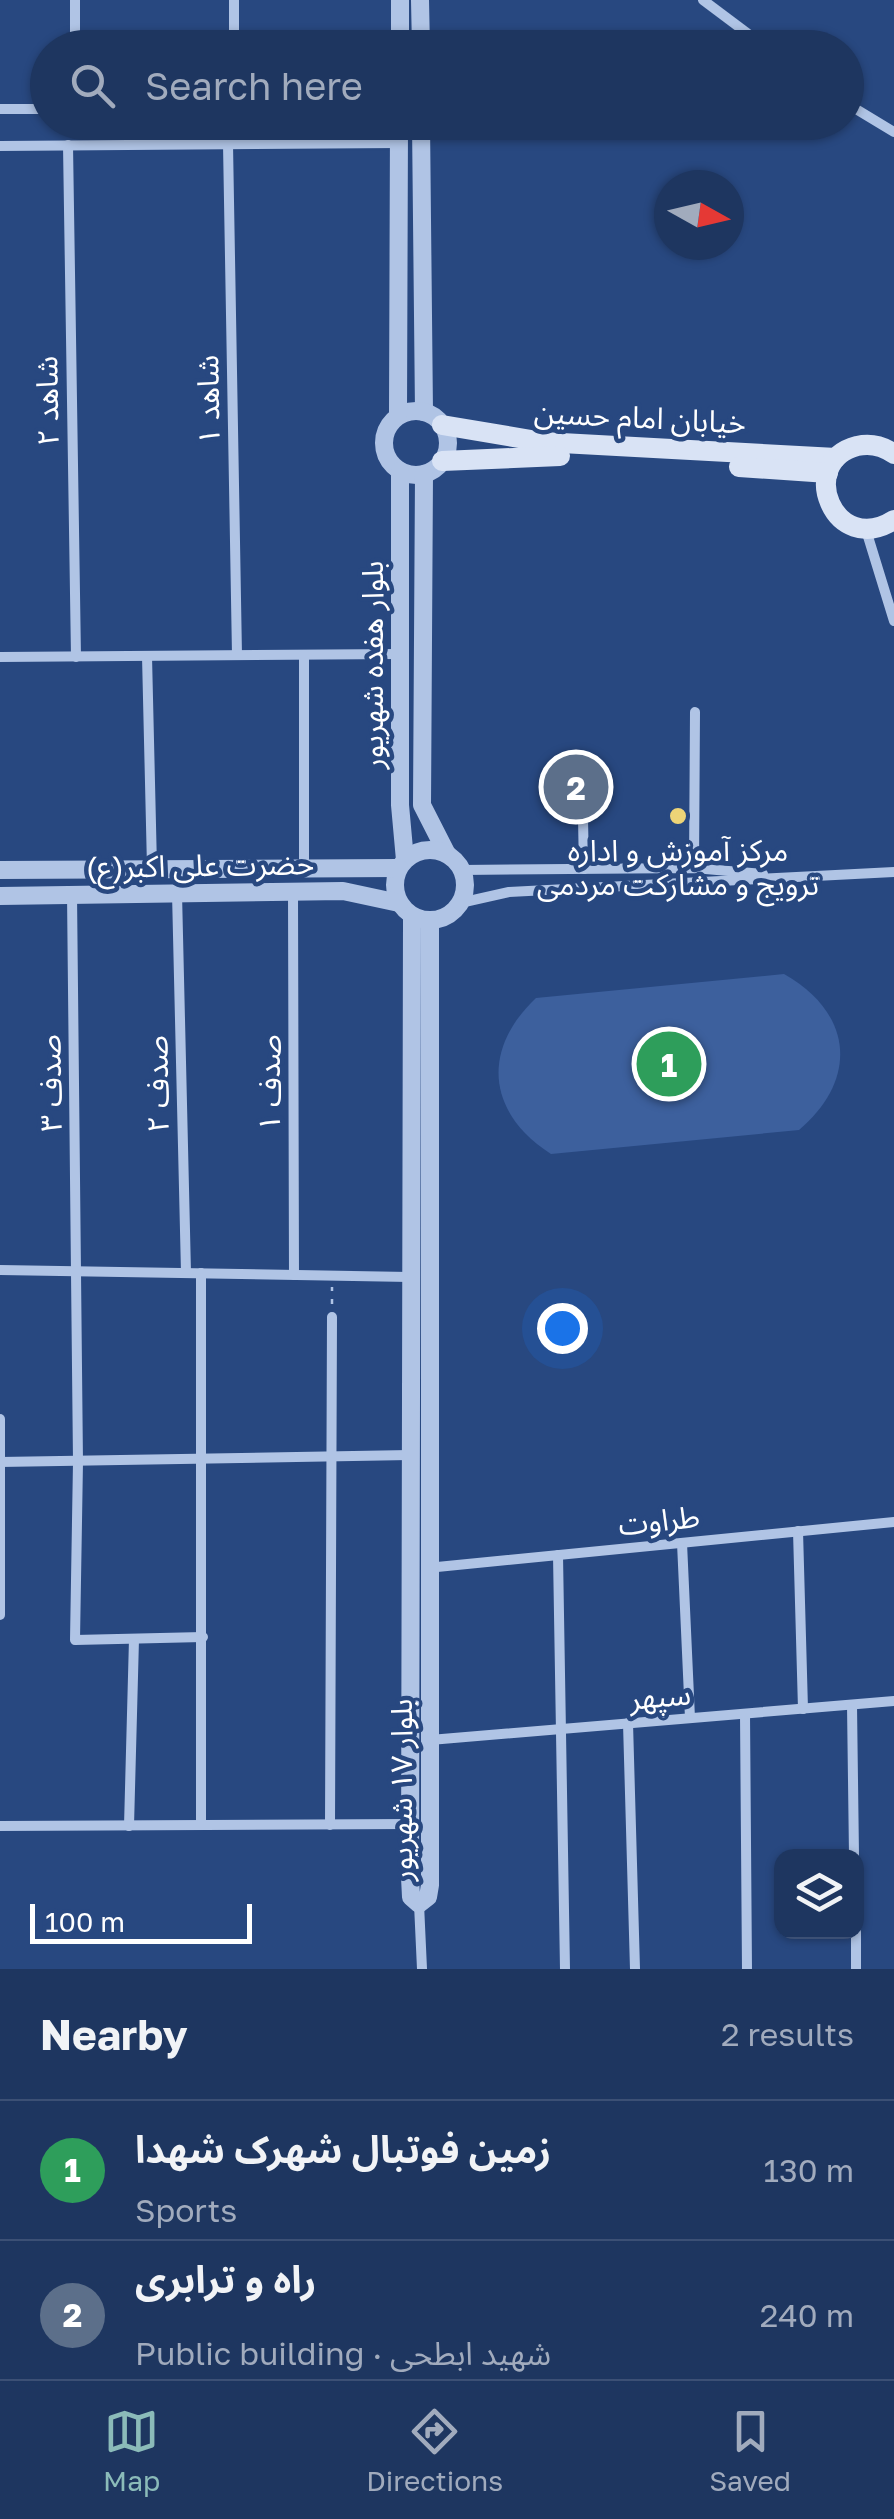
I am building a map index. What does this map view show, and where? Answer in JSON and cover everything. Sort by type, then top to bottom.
[{"type":"main road","name":"خیابان امام حسین","points":[[442,424],[543,442],[832,466]]},
{"type":"main road","points":[[894,454],[868,444],[851,448],[832,466],[826,492],[833,511],[847,524],[866,530],[894,520]]},
{"type":"main road","name":"خیابان امام حسین","points":[[442,461],[520,454],[832,466]]},
{"type":"street","points":[[75,0],[75,30]]},
{"type":"street","points":[[234,0],[234,30]]},
{"type":"street","points":[[400,0],[400,30]]},
{"type":"street","points":[[420,0],[421,30]]},
{"type":"street","points":[[703,0],[742,30]]},
{"type":"street","points":[[718,12],[727,0]]},
{"type":"street","points":[[0,109],[30,109]]},
{"type":"street","points":[[864,114],[894,132]]},
{"type":"street","points":[[421,140],[424,412]]},
{"type":"street","points":[[0,146],[399,142],[398,416]]},
{"type":"street","name":"شاهد ۱","points":[[228,144],[237,655]]},
{"type":"street","name":"شاهد ۲","points":[[68,145],[76,656]]},
{"type":"street","points":[[424,412],[442,424],[448,446],[442,461],[424,474],[400,471],[387,456],[384,444],[389,425],[398,416],[424,412]]},
{"type":"street","name":"بلوار هفده شهریور","points":[[400,471],[402,864]]},
{"type":"street","name":"بلوار هفده شهریور","points":[[424,474],[422,805],[447,854]]},
{"type":"street","points":[[866,530],[894,622]]},
{"type":"street","points":[[304,654],[304,866]]},
{"type":"street","points":[[0,657],[399,654]]},
{"type":"street","points":[[148,656],[152,867]]},
{"type":"street","points":[[694,712],[694,868]]},
{"type":"street","points":[[582,768],[584,869]]},
{"type":"street","points":[[433,850],[447,854],[461,870],[465,885],[460,903],[448,916],[414,913],[394,885],[402,864],[433,850]]},
{"type":"street","name":"حضرت علی اکبر(ع)","points":[[0,870],[402,864]]},
{"type":"street","points":[[263,867],[263,892]]},
{"type":"street","points":[[461,870],[694,868],[789,878]]},
{"type":"street","points":[[460,903],[509,892],[894,872]]},
{"type":"street","name":"حضرت علی اکبر(ع)","points":[[0,896],[343,891],[414,913]]},
{"type":"street","name":"صدف ۱","points":[[293,892],[294,1275]]},
{"type":"street","name":"صدف ۲","points":[[177,893],[186,1273]]},
{"type":"street","name":"صدف ۳","points":[[72,894],[78,1271],[75,1640],[134,1639]]},
{"type":"street","name":"بلوار ۱۷ شهریور","points":[[414,913],[430,1568],[430,1884],[428,1897],[420,1904],[411,1897],[410,1824],[414,913]]},
{"type":"street","points":[[0,1270],[410,1277]]},
{"type":"street","points":[[201,1825],[205,1461],[202,1273]]},
{"type":"street","points":[[330,1825],[332,1318]]},
{"type":"street","points":[[0,1420],[0,1615]]},
{"type":"street","points":[[1,1462],[410,1456]]},
{"type":"street","name":"طراوت","points":[[410,1571],[894,1522]]},
{"type":"street","points":[[798,1532],[803,1709]]},
{"type":"street","points":[[682,1543],[690,1718]]},
{"type":"street","points":[[558,1555],[564,1729],[565,1969]]},
{"type":"street","points":[[129,1826],[134,1639],[203,1637]]},
{"type":"street","name":"سپهر","points":[[430,1740],[894,1701]]},
{"type":"street","points":[[852,1705],[854,1849]]},
{"type":"street","points":[[745,1714],[747,1969]]},
{"type":"street","points":[[628,1723],[635,1969]]},
{"type":"street","points":[[0,1826],[410,1824]]},
{"type":"street","points":[[420,1904],[422,1969]]},
{"type":"street","points":[[856,1939],[856,1969]]},
{"type":"path","points":[[332,1276],[332,1318]]},
{"type":"shaded area","points":[[784,974],[824,1008],[835,1027],[840,1048],[832,1090],[799,1130],[551,1154],[514,1120],[504,1100],[499,1080],[506,1039],[536,998]]},
{"type":"place","name":"راه و ترابری","points":[[576,787]]},
{"type":"place","name":"مرکز آموزش و اداره ترویج و مشارکت مردمی","points":[[678,816]]},
{"type":"place","name":"زمین فوتبال شهرک شهدا","points":[[669,1064]]}]
